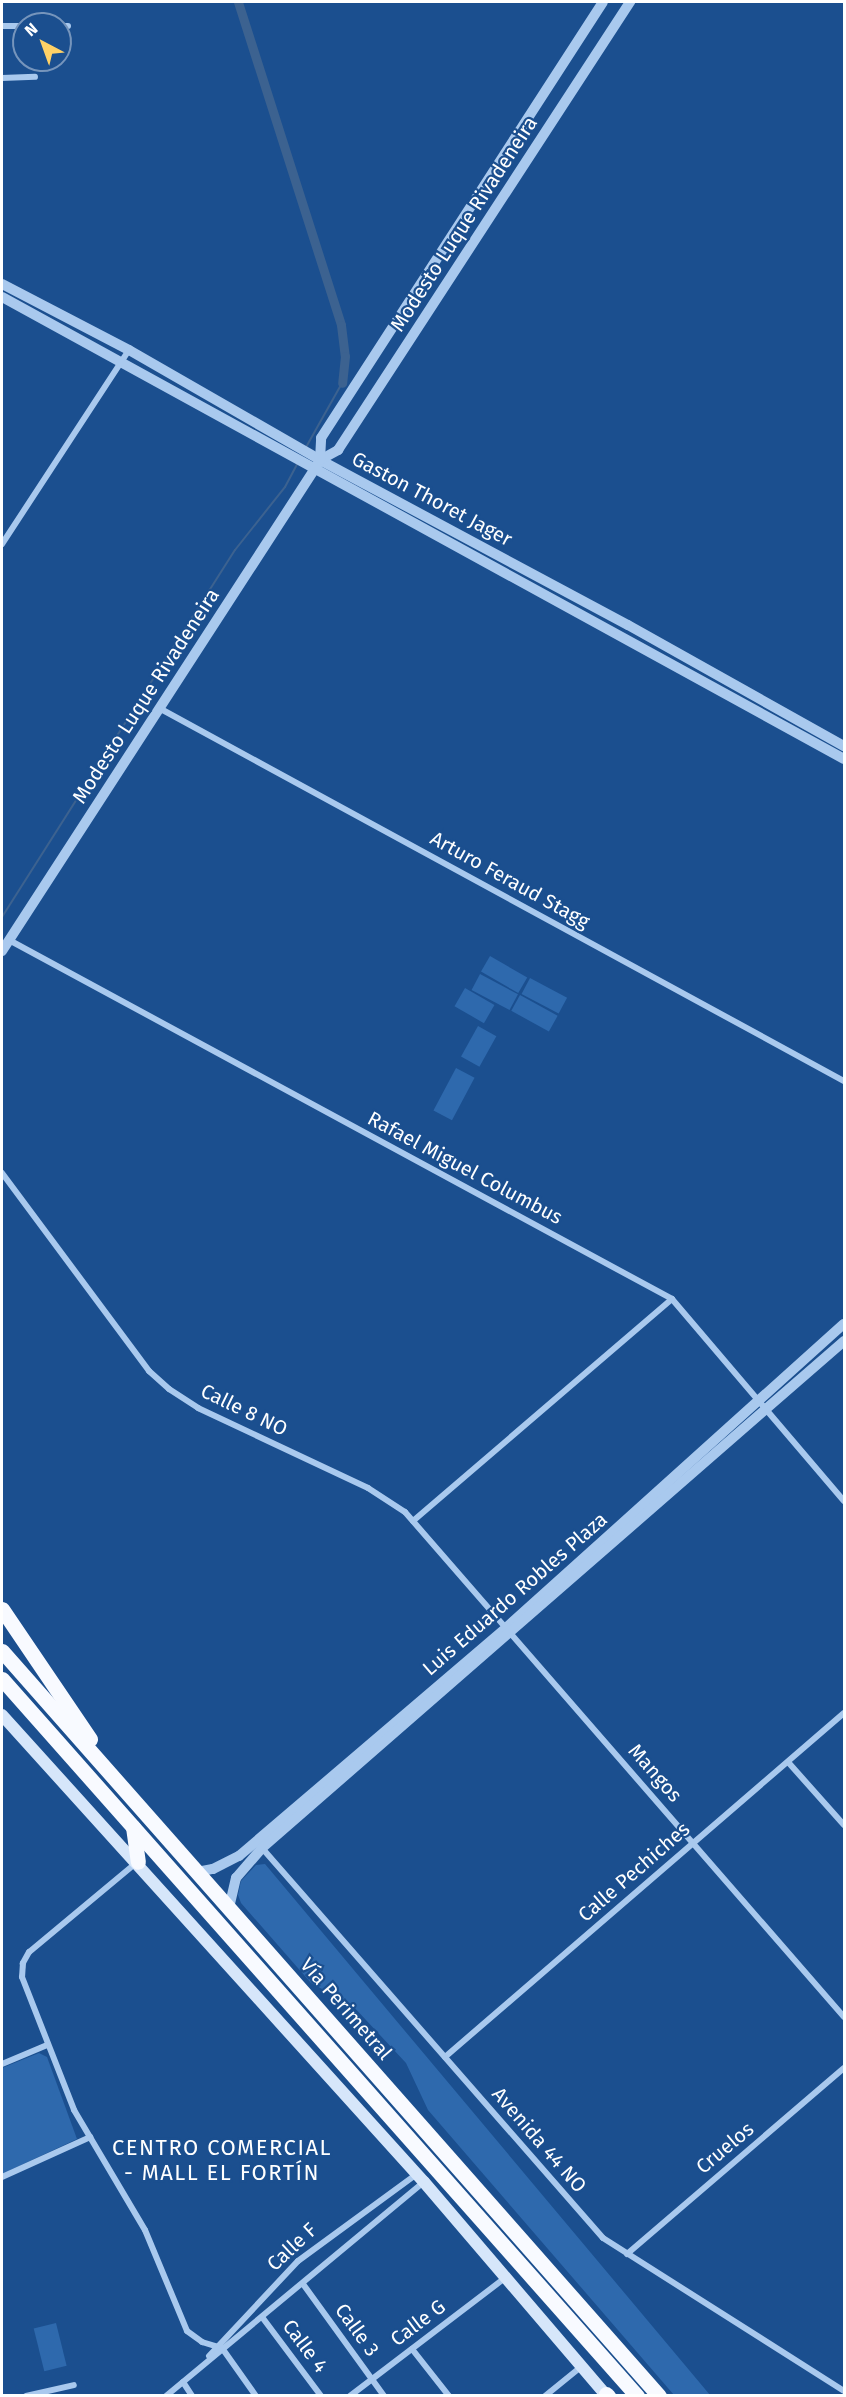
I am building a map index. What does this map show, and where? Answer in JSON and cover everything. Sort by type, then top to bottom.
[{"type":"highway","points":[[2,1609],[125,1791]]},
{"type":"highway","name":"Vía Perimetral","points":[[2,1652],[659,2396]]},
{"type":"highway","name":"Vía Perimetral","points":[[2,1679],[637,2396]]},
{"type":"highway","points":[[133,1827],[138,1862]]},
{"type":"main road","points":[[2,1715],[138,1862],[420,2178],[584,2365],[607,2395]]},
{"type":"street","name":"Modesto Luque Rivadeneira","points":[[2,951],[314,470],[320,460],[321,438],[603,2]]},
{"type":"street","name":"Modesto Luque Rivadeneira","points":[[320,460],[338,450],[630,2]]},
{"type":"street","points":[[2,78],[35,77]]},
{"type":"street","name":"Gaston Thoret Jager","points":[[2,284],[129,350],[320,460],[628,625],[844,746]]},
{"type":"street","name":"Gaston Thoret Jager","points":[[2,297],[120,364],[844,759]]},
{"type":"street","points":[[2,544],[129,350]]},
{"type":"street","name":"Arturo Feraud Stagg","points":[[159,708],[844,1081]]},
{"type":"street","name":"Rafael Miguel Columbus","points":[[9,940],[672,1299],[844,1501]]},
{"type":"street","name":"Calle 8 NO","points":[[2,1173],[149,1371],[169,1389],[198,1408],[368,1488],[413,1521],[509,1630]]},
{"type":"street","points":[[413,1521],[672,1299]]},
{"type":"street","name":"Luis Eduardo Robles Plaza","points":[[229,1908],[236,1878],[262,1848],[509,1630],[844,1324]]},
{"type":"street","name":"Luis Eduardo Robles Plaza","points":[[197,1872],[213,1869],[238,1856],[767,1411],[844,1341]]},
{"type":"street","name":"Mangos","points":[[509,1630],[844,2017]]},
{"type":"street","name":"Calle Pechiches","points":[[445,2056],[844,1713]]},
{"type":"street","points":[[788,1762],[844,1825]]},
{"type":"street","name":"Avenida 44 NO","points":[[262,1848],[603,2238],[844,2391]]},
{"type":"street","points":[[138,1862],[29,1952],[23,1963],[22,1977],[47,2045],[90,2137],[145,2230],[187,2331],[202,2342],[219,2346],[256,2396]]},
{"type":"street","points":[[2,2064],[47,2045]]},
{"type":"street","name":"Cruelos","points":[[627,2254],[844,2068]]},
{"type":"street","points":[[2,2177],[90,2137]]},
{"type":"street","name":"Calle F","points":[[219,2346],[262,2317],[303,2284],[420,2178]]},
{"type":"street","name":"Calle F","points":[[166,2396],[205,2362],[298,2260],[420,2178]]},
{"type":"street","name":"Calle G","points":[[350,2396],[507,2276]]},
{"type":"street","name":"Calle 3","points":[[303,2284],[384,2396]]},
{"type":"street","name":"Calle 4","points":[[262,2317],[321,2396]]},
{"type":"street","points":[[412,2349],[449,2396]]},
{"type":"street","points":[[545,2396],[584,2365]]},
{"type":"street","points":[[183,2382],[192,2396]]},
{"type":"street","points":[[26,2396],[74,2385]]},
{"type":"street","points":[[58,2388],[64,2396]]},
{"type":"shaded area","points":[[490,956],[527,978],[518,993],[481,972]]},
{"type":"shaded area","points":[[480,974],[518,994],[510,1010],[472,990]]},
{"type":"shaded area","points":[[530,978],[567,998],[559,1014],[522,994]]},
{"type":"shaded area","points":[[465,988],[494,1005],[484,1023],[454,1006]]},
{"type":"shaded area","points":[[520,995],[558,1016],[549,1032],[511,1011]]},
{"type":"shaded area","points":[[478,1026],[496,1036],[479,1067],[461,1057]]},
{"type":"shaded area","points":[[456,1068],[475,1078],[452,1120],[433,1110]]},
{"type":"shaded area","points":[[265,1864],[710,2395],[674,2395],[428,2110],[406,2063],[352,2005],[311,1983],[241,1903],[238,1895],[241,1881],[256,1865]]},
{"type":"shaded area","points":[[39,2053],[47,2057],[77,2139],[2,2174],[2,2068]]},
{"type":"shaded area","points":[[56,2323],[67,2366],[44,2371],[34,2329]]},
{"type":"waterway","points":[[238,2],[341,325],[345,356],[342,383]]},
{"type":"waterway","points":[[305,449],[342,383]]},
{"type":"waterway","points":[[2,917],[235,550],[285,487],[297,464]]},
{"type":"district","name":"CENTRO COMERCIAL - MALL EL FORTÍN","points":[[222,2160]]}]
